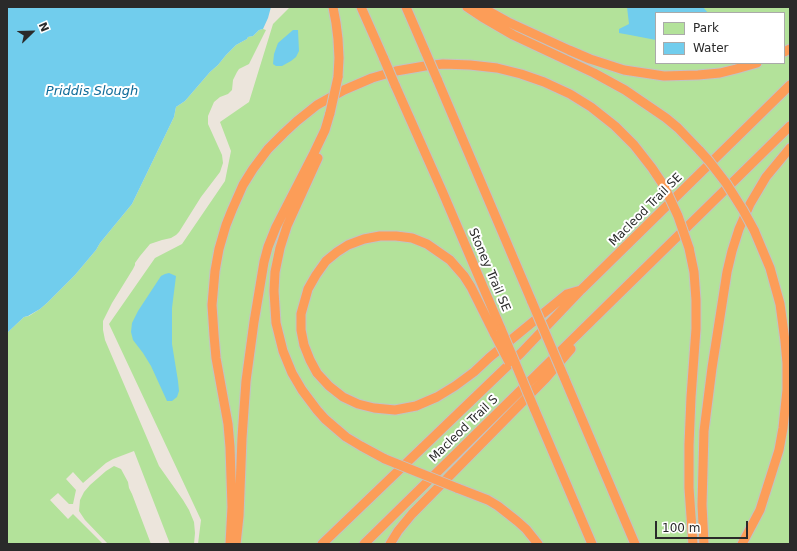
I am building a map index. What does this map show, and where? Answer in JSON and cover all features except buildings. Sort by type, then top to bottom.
[{"type":"highway","points":[[333,7],[339,46],[338,77],[319,156],[287,226],[280,248],[275,272],[274,291],[276,323],[283,351],[292,373],[302,390],[329,423],[346,437],[386,459],[488,500],[526,528],[538,544]]},
{"type":"highway","name":"Stoney Trail SE","points":[[361,7],[443,192],[498,332],[528,392],[592,544]]},
{"type":"highway","points":[[406,7],[634,544]]},
{"type":"highway","points":[[467,7],[513,35],[594,73],[625,90],[666,118],[678,128],[709,161],[726,183],[754,230],[770,268],[780,304],[787,356],[787,390],[779,450],[760,510],[742,544]]},
{"type":"highway","points":[[481,7],[508,22],[569,50],[590,59],[624,70],[664,76],[698,75],[725,71],[753,64]]},
{"type":"highway","points":[[230,544],[232,507],[230,447],[228,424],[217,364],[212,304],[215,271],[220,242],[243,185],[253,169],[279,138],[297,121],[338,93],[358,83],[386,73],[403,69],[434,65],[470,65],[497,68],[522,74],[565,91],[591,107],[615,126],[634,145],[664,186],[678,216],[689,248],[694,272],[696,304],[696,334],[690,411],[689,458],[690,511],[693,544]]},
{"type":"highway","name":"Macleod Trail SE","points":[[521,354],[581,290],[790,85]]},
{"type":"highway","points":[[236,544],[239,522],[242,432],[246,381],[262,270],[268,247],[276,226],[314,153],[329,118]]},
{"type":"highway","points":[[390,544],[398,530],[412,514],[546,378],[569,352],[582,331],[790,126]]},
{"type":"highway","points":[[704,544],[702,505],[704,431],[713,360],[727,272],[739,229],[750,204],[766,177],[790,148]]},
{"type":"highway","points":[[498,332],[464,276],[450,260],[427,244],[412,238],[396,236],[364,238],[348,245],[326,261],[308,289],[301,314],[301,330],[304,345],[317,373],[329,386],[344,397],[358,404],[374,408],[395,410],[416,406],[437,397],[455,386],[474,372],[490,357],[567,294],[581,290]]},
{"type":"highway","name":"Macleod Trail S","points":[[364,544],[582,331]]},
{"type":"highway","name":"Macleod Trail S","points":[[322,544],[521,354]]},
{"type":"green space","points":[[290,7],[790,7],[790,544],[198,544],[201,520],[109,324],[155,258],[182,244],[225,181],[231,151],[220,122],[249,102],[273,24]]},
{"type":"green space","points":[[263,29],[266,30],[249,64],[239,69],[233,80],[232,90],[214,102],[208,116],[208,124],[222,155],[223,163],[220,172],[201,197],[179,232],[171,238],[150,244],[140,256],[103,321],[105,340],[159,466],[183,500],[194,522],[194,544],[170,544],[134,451],[106,463],[83,483],[73,472],[66,479],[76,490],[73,504],[69,504],[58,493],[50,500],[68,519],[73,514],[103,544],[7,544],[7,333],[24,317],[29,316],[40,309],[75,275],[132,204],[174,117],[176,107],[185,101],[236,45]]},
{"type":"green space","points":[[114,466],[121,469],[128,482],[151,544],[108,544],[85,520],[79,511],[80,500],[84,492],[106,471]]},
{"type":"water","name":"Priddis Slough","points":[[7,7],[271,7],[263,29],[236,45],[185,101],[176,107],[174,117],[132,204],[96,250],[75,275],[47,303],[40,309],[24,317],[7,333]]},
{"type":"water","points":[[627,7],[703,7],[707,12],[655,12],[655,40],[619,33],[619,29],[629,24]]},
{"type":"water","points":[[293,30],[298,30],[299,51],[296,57],[291,61],[282,66],[276,66],[273,64],[274,54],[278,43]]},
{"type":"water","points":[[169,273],[176,276],[172,308],[172,344],[179,391],[177,397],[172,401],[167,401],[151,366],[133,340],[131,332],[132,323],[138,311],[161,276]]}]
